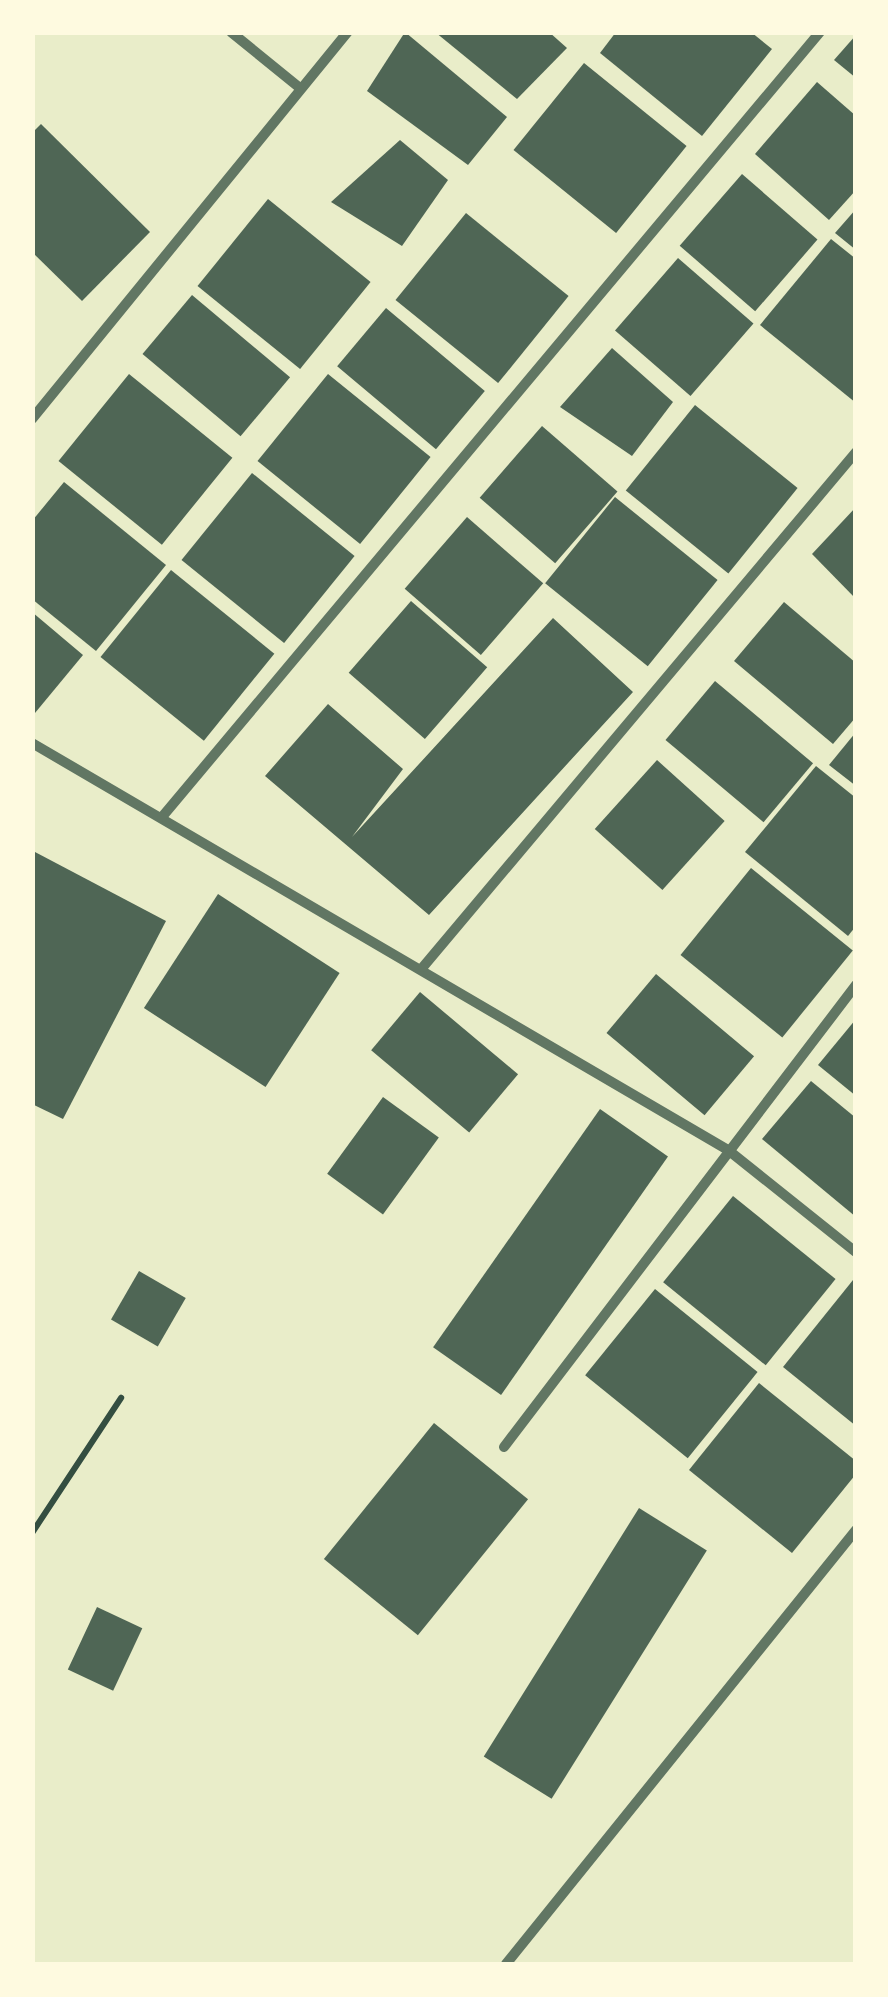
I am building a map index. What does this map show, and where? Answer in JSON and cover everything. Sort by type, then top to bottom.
[{"type":"street","points":[[230,32],[300,88]]},
{"type":"street","points":[[32,419],[348,32]]},
{"type":"street","points":[[162,817],[820,32]]},
{"type":"street","points":[[423,967],[856,452]]},
{"type":"street","points":[[32,743],[423,967],[728,1150],[856,1252]]},
{"type":"street","points":[[504,1447],[856,984]]},
{"type":"street","points":[[506,1964],[856,1530]]},
{"type":"path","points":[[32,1532],[120,1398]]},
{"type":"building","points":[[405,32],[507,117],[468,165],[367,91]]},
{"type":"building","points":[[435,32],[549,32],[567,48],[517,99]]},
{"type":"building","points":[[616,32],[751,32],[772,49],[702,136],[600,53]]},
{"type":"building","points":[[856,35],[856,78],[834,60]]},
{"type":"building","points":[[584,63],[687,146],[616,233],[514,150]]},
{"type":"building","points":[[817,82],[856,116],[856,190],[829,220],[755,154]]},
{"type":"building","points":[[41,124],[150,232],[82,301],[32,252],[32,133]]},
{"type":"building","points":[[400,140],[448,180],[402,246],[331,202]]},
{"type":"building","points":[[742,174],[817,240],[755,311],[680,246]]},
{"type":"building","points":[[268,199],[371,282],[300,369],[198,286]]},
{"type":"building","points":[[856,209],[856,250],[835,233]]},
{"type":"building","points":[[466,213],[569,296],[498,383],[396,300]]},
{"type":"building","points":[[831,239],[856,259],[856,403],[760,325]]},
{"type":"building","points":[[678,258],[753,324],[690,396],[615,330]]},
{"type":"building","points":[[192,295],[290,377],[241,436],[143,354]]},
{"type":"building","points":[[386,308],[485,391],[436,449],[337,366]]},
{"type":"building","points":[[612,348],[673,402],[632,456],[560,407]]},
{"type":"building","points":[[129,374],[232,458],[162,545],[59,461]]},
{"type":"building","points":[[328,374],[431,457],[360,544],[258,461]]},
{"type":"building","points":[[695,405],[798,488],[728,574],[626,490]]},
{"type":"building","points":[[542,426],[617,492],[555,563],[480,498]]},
{"type":"building","points":[[252,473],[355,556],[284,643],[182,560]]},
{"type":"building","points":[[64,482],[166,565],[96,651],[32,599],[32,521]]},
{"type":"building","points":[[615,497],[718,580],[648,666],[545,583]]},
{"type":"building","points":[[856,507],[856,599],[812,554]]},
{"type":"building","points":[[467,517],[543,583],[481,655],[405,589]]},
{"type":"building","points":[[171,570],[274,654],[204,741],[101,657]]},
{"type":"building","points":[[411,601],[487,667],[425,739],[349,673]]},
{"type":"building","points":[[784,602],[856,663],[856,717],[833,744],[734,661]]},
{"type":"building","points":[[32,612],[83,655],[35,713],[32,711]]},
{"type":"building","points":[[553,618],[633,692],[429,915],[265,776],[328,704],[403,769],[352,837]]},
{"type":"building","points":[[715,681],[813,763],[764,822],[666,740]]},
{"type":"building","points":[[856,732],[856,786],[829,765]]},
{"type":"building","points":[[657,760],[725,821],[662,890],[595,829]]},
{"type":"building","points":[[816,766],[856,798],[856,926],[848,936],[745,852]]},
{"type":"building","points":[[35,852],[166,921],[63,1119],[32,1104]]},
{"type":"building","points":[[751,868],[853,950],[782,1037],[681,955]]},
{"type":"building","points":[[218,894],[340,973],[266,1087],[144,1008]]},
{"type":"building","points":[[656,974],[754,1056],[705,1115],[607,1033]]},
{"type":"building","points":[[420,992],[518,1074],[469,1132],[371,1050]]},
{"type":"building","points":[[856,1019],[856,1096],[818,1065]]},
{"type":"building","points":[[811,1081],[856,1118],[856,1217],[762,1139]]},
{"type":"building","points":[[383,1097],[439,1138],[383,1214],[327,1174]]},
{"type":"building","points":[[600,1109],[668,1157],[501,1395],[433,1347]]},
{"type":"building","points":[[733,1196],[836,1279],[766,1365],[663,1282]]},
{"type":"building","points":[[139,1271],[186,1298],[158,1346],[111,1319]]},
{"type":"building","points":[[853,1280],[856,1282],[856,1426],[783,1367]]},
{"type":"building","points":[[655,1289],[758,1372],[688,1458],[585,1375]]},
{"type":"building","points":[[759,1383],[856,1461],[856,1474],[792,1553],[689,1470]]},
{"type":"building","points":[[434,1423],[528,1499],[418,1635],[324,1559]]},
{"type":"building","points":[[639,1508],[707,1550],[552,1799],[484,1756]]},
{"type":"building","points":[[97,1607],[142,1628],[113,1691],[68,1670]]}]
